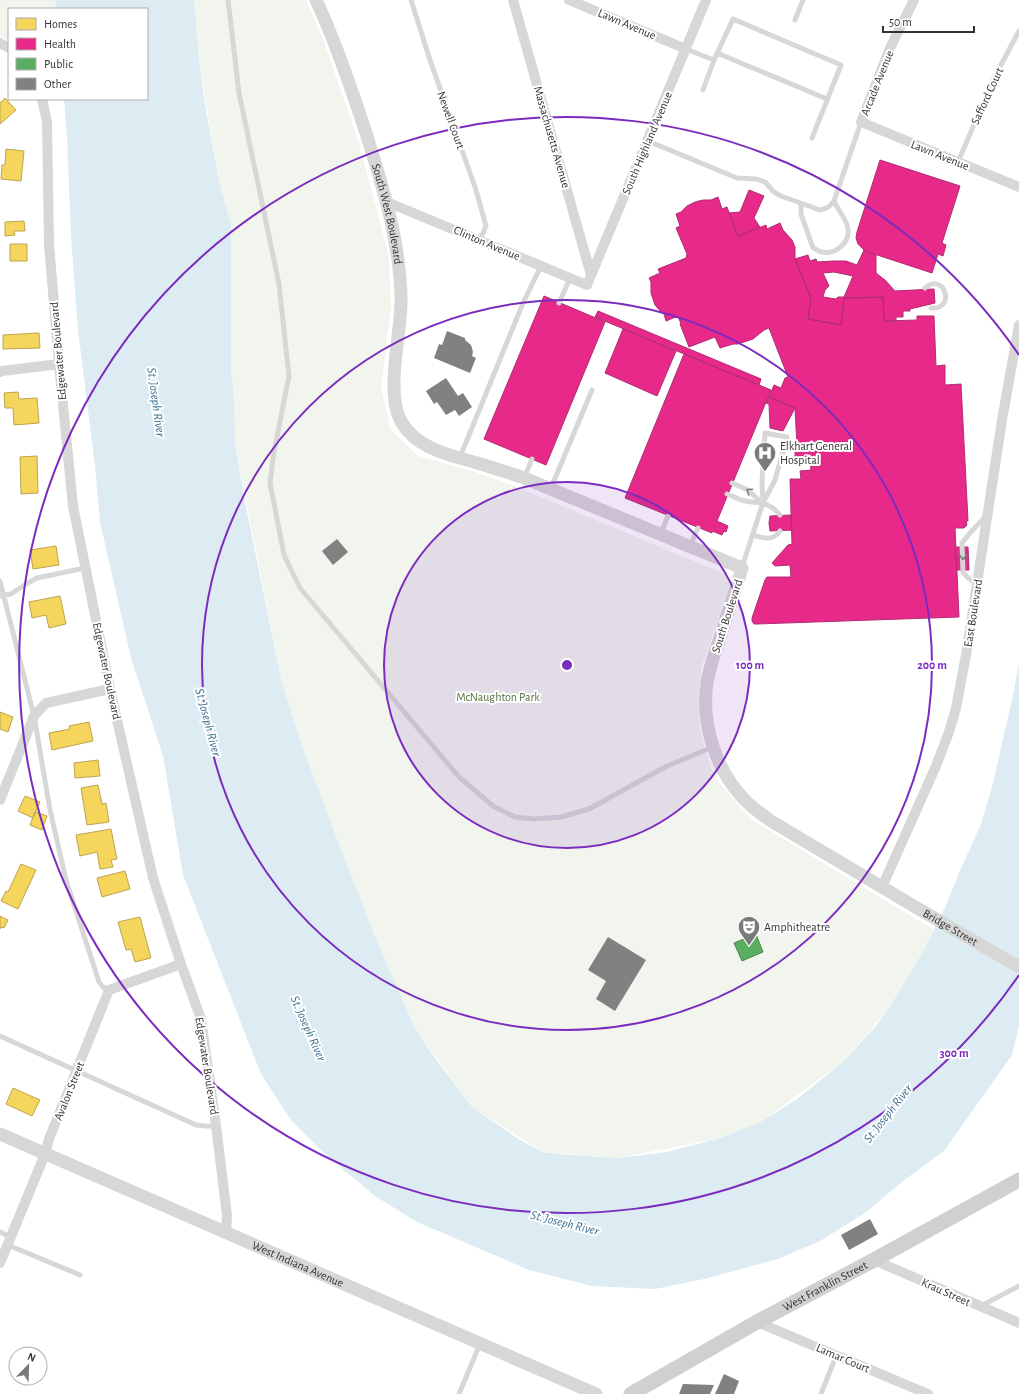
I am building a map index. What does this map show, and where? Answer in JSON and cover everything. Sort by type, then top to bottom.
[{"type":"main road","name":"West Franklin Street","points":[[631,1394],[757,1322],[874,1260],[1019,1180]]},
{"type":"street","name":"South West Boulevard","points":[[316,0],[347,77],[387,202],[401,277],[401,320],[394,394],[397,410],[402,423],[411,434]]},
{"type":"street","name":"Massachusetts Avenue","points":[[513,0],[591,275]]},
{"type":"street","name":"Lawn Avenue","points":[[569,0],[686,49]]},
{"type":"street","name":"South Highland Avenue","points":[[587,285],[706,0]]},
{"type":"street","name":"Arcade Avenue","points":[[861,122],[890,48],[914,0]]},
{"type":"street","name":"Edgewater Boulevard","points":[[42,100],[47,122],[49,244],[73,506],[110,689],[153,878],[181,964],[201,1019],[216,1126],[226,1215],[226,1234]]},
{"type":"street","name":"Lawn Avenue","points":[[861,122],[1019,187]]},
{"type":"street","name":"Clinton Avenue","points":[[387,202],[587,285]]},
{"type":"street","name":"East Boulevard","points":[[882,887],[936,766],[949,732],[961,686],[1002,420],[1019,326]]},
{"type":"street","points":[[0,372],[59,364]]},
{"type":"street","name":"South Boulevard","points":[[411,434],[421,443],[436,451],[524,478],[742,568],[712,661],[707,682],[707,724],[713,747],[730,782],[742,797],[753,807],[777,824],[882,887]]},
{"type":"street","points":[[0,800],[4,776],[34,716],[46,703],[110,689]]},
{"type":"street","name":"Bridge Street","points":[[882,887],[1019,967]]},
{"type":"street","points":[[109,990],[181,964]]},
{"type":"street","name":"Avalon Street","points":[[0,1263],[45,1154],[49,1139],[109,990]]},
{"type":"street","name":"West Indiana Avenue","points":[[0,1134],[226,1234],[596,1394]]},
{"type":"street","name":"Krau Street","points":[[874,1260],[1019,1323]]},
{"type":"street","name":"Lamar Court","points":[[757,1322],[928,1394]]},
{"type":"lane","points":[[228,0],[239,93],[279,284],[289,376],[274,452],[270,483],[284,555],[300,588],[458,777],[493,806],[515,817],[534,819],[561,817],[589,808],[666,766],[713,747]]},
{"type":"lane","name":"Newell Court","points":[[411,0],[430,60],[476,190],[486,226],[480,240]]},
{"type":"lane","points":[[795,20],[803,0]]},
{"type":"lane","points":[[703,90],[714,60],[733,19],[841,65],[812,138]]},
{"type":"lane","name":"Safford Court","points":[[958,162],[994,78],[1019,31]]},
{"type":"lane","points":[[686,49],[714,60]]},
{"type":"lane","points":[[717,53],[827,99]]},
{"type":"lane","points":[[648,141],[737,178],[756,179],[765,182],[774,192],[781,196],[820,210],[829,207],[834,201],[861,122]]},
{"type":"lane","points":[[801,204],[801,214],[813,248],[822,253],[834,251],[844,245],[848,238],[848,227],[834,201]]},
{"type":"lane","points":[[459,458],[523,303],[541,266]]},
{"type":"lane","points":[[559,303],[570,278]]},
{"type":"lane","points":[[925,288],[928,285],[935,284],[942,287],[946,294],[945,301],[942,305],[931,308]]},
{"type":"lane","points":[[551,489],[592,390]]},
{"type":"lane","points":[[742,568],[763,503],[774,480],[787,437],[765,433],[762,480],[763,503]]},
{"type":"lane","points":[[524,478],[532,459]]},
{"type":"lane","points":[[732,483],[748,490],[763,503],[774,508],[780,515]]},
{"type":"lane","points":[[727,494],[744,501],[763,503]]},
{"type":"lane","points":[[977,584],[968,578],[963,572],[962,544],[988,514]]},
{"type":"lane","points":[[660,534],[668,516]]},
{"type":"lane","points":[[690,547],[698,528]]},
{"type":"lane","points":[[753,535],[769,539],[776,536],[780,531]]},
{"type":"lane","points":[[2,596],[11,594],[37,578],[85,568]]},
{"type":"lane","points":[[0,581],[2,596],[34,716],[50,810],[66,880],[100,982],[102,987],[109,990]]},
{"type":"lane","points":[[0,1036],[196,1125],[216,1126]]},
{"type":"lane","points":[[0,1232],[10,1240],[80,1275]]},
{"type":"lane","points":[[980,1307],[1019,1286]]},
{"type":"lane","points":[[460,1394],[480,1344]]},
{"type":"lane","points":[[821,1394],[836,1356]]},
{"type":"green space","points":[[0,0],[55,0],[56,8],[8,8],[8,40],[0,36]]},
{"type":"green space","name":"McNaughton Park","points":[[191,0],[306,0],[323,39],[359,143],[389,256],[391,308],[381,388],[391,430],[418,456],[472,471],[514,486],[727,575],[730,584],[702,665],[698,695],[700,732],[711,768],[719,783],[752,820],[934,930],[889,1008],[844,1061],[762,1121],[720,1138],[618,1158],[543,1152],[472,1107],[415,1028],[376,939],[339,844],[302,746],[282,683],[235,444],[231,371],[231,224],[219,181],[199,61]]},
{"type":"water","name":"St. Joseph River","points":[[55,0],[194,0],[199,61],[205,104],[219,181],[231,224],[231,370],[234,401],[235,444],[247,512],[282,683],[302,746],[339,844],[376,939],[415,1028],[435,1058],[472,1107],[520,1140],[543,1152],[558,1154],[618,1158],[667,1152],[720,1138],[762,1121],[797,1099],[844,1061],[874,1028],[889,1008],[925,948],[947,903],[981,824],[992,787],[1019,663],[1019,1026],[1012,1055],[944,1151],[903,1181],[865,1213],[820,1241],[778,1259],[704,1279],[655,1289],[592,1286],[529,1270],[417,1222],[375,1196],[326,1155],[291,1120],[261,1074],[183,875],[163,756],[131,658],[100,522],[95,466],[78,330],[71,236],[64,100],[148,100],[148,8],[56,8]]},
{"type":"building: Homes","points":[[5,98],[16,110],[0,124],[0,103]]},
{"type":"building: Homes","points":[[6,149],[24,151],[21,181],[1,179],[2,165],[5,165]]},
{"type":"building: Homes","points":[[24,221],[25,231],[14,231],[15,235],[5,236],[5,222]]},
{"type":"building: Homes","points":[[10,244],[27,244],[27,261],[10,261]]},
{"type":"building: Homes","points":[[39,333],[40,348],[3,349],[3,335]]},
{"type":"building: Homes","points":[[18,392],[19,399],[37,398],[39,423],[14,425],[13,408],[5,408],[4,393]]},
{"type":"building: Homes","points":[[37,456],[38,493],[21,494],[20,457]]},
{"type":"building: Homes","points":[[56,546],[59,565],[33,569],[30,550]]},
{"type":"building: Homes","points":[[60,596],[66,624],[49,628],[46,615],[32,618],[29,602]]},
{"type":"building: Homes","points":[[0,712],[13,717],[8,732],[0,729]]},
{"type":"building: Homes","points":[[89,722],[93,741],[52,750],[49,733],[70,729],[69,726]]},
{"type":"building: Homes","points":[[98,760],[100,776],[75,778],[74,763]]},
{"type":"building: Homes","points":[[98,785],[102,804],[106,803],[109,822],[87,825],[81,788]]},
{"type":"building: Homes","points":[[25,796],[40,802],[33,818],[18,811]]},
{"type":"building: Homes","points":[[35,812],[47,816],[42,830],[30,825]]},
{"type":"building: Homes","points":[[111,829],[117,859],[111,860],[113,867],[100,869],[97,852],[80,856],[76,835]]},
{"type":"building: Homes","points":[[21,864],[36,870],[18,909],[1,901],[6,891],[8,892]]},
{"type":"building: Homes","points":[[125,871],[130,889],[102,897],[97,878]]},
{"type":"building: Homes","points":[[0,916],[8,920],[4,928],[1,927],[0,929]]},
{"type":"building: Homes","points":[[140,917],[151,958],[135,962],[131,949],[126,950],[118,922]]},
{"type":"building: Homes","points":[[13,1088],[40,1100],[32,1116],[6,1104]]},
{"type":"building: Health","points":[[880,160],[960,186],[942,243],[946,245],[943,256],[938,254],[932,273],[865,251],[858,244],[856,238],[857,232]]},
{"type":"building: Health","points":[[749,190],[764,196],[754,218],[760,227],[739,236],[737,235],[729,213],[740,212]]},
{"type":"building: Health","points":[[718,197],[722,209],[727,207],[737,235],[739,236],[766,225],[767,229],[780,223],[795,247],[795,259],[811,298],[808,319],[841,325],[844,298],[883,297],[884,321],[917,320],[917,316],[934,316],[936,366],[945,365],[945,385],[961,384],[968,521],[966,521],[967,525],[964,528],[955,528],[959,617],[757,624],[754,624],[752,621],[767,577],[791,577],[790,565],[775,566],[772,563],[788,545],[792,544],[790,479],[801,479],[800,471],[811,470],[810,457],[795,458],[795,446],[797,446],[795,408],[769,397],[774,385],[781,388],[785,378],[788,377],[769,328],[753,339],[738,344],[720,348],[715,337],[689,347],[678,316],[666,321],[664,314],[655,305],[651,293],[651,282],[649,278],[660,273],[658,269],[686,258],[687,254],[676,228],[680,226],[676,214],[695,202],[711,200]]},
{"type":"building: Health","points":[[864,250],[876,255],[876,273],[895,291],[934,289],[935,303],[910,309],[910,311],[903,311],[903,317],[896,317],[896,321],[884,321],[883,297],[844,298],[841,325],[808,319],[811,298],[795,259],[808,255],[810,261],[816,259],[817,262],[846,261],[857,265]],"holes":[[[834,272],[853,276],[844,297],[838,297],[836,299],[823,297],[825,290],[829,286],[823,273]]]},
{"type":"building: Health","points":[[544,296],[605,322],[546,465],[484,439]]},
{"type":"building: Health","points":[[598,311],[761,379],[759,385],[595,317]]},
{"type":"building: Health","points":[[623,329],[676,351],[657,396],[605,373]]},
{"type":"building: Health","points":[[684,354],[771,390],[717,521],[728,526],[726,532],[724,531],[722,535],[712,531],[712,533],[625,498]]},
{"type":"building: Health","points":[[769,397],[795,408],[783,431],[770,428],[769,404],[766,403]]},
{"type":"building: Health","points":[[791,515],[792,530],[770,531],[770,516]]},
{"type":"building: Health","points":[[955,547],[968,547],[969,570],[957,570]]},
{"type":"building: Public","name":"Amphitheatre","points":[[756,934],[763,952],[742,961],[734,943]]},
{"type":"building: Other","points":[[447,331],[465,338],[465,340],[471,345],[473,352],[472,356],[476,358],[470,373],[434,358],[439,344],[442,345]]},
{"type":"building: Other","points":[[446,378],[458,396],[463,393],[472,407],[459,416],[455,410],[446,415],[437,402],[434,404],[426,391]]},
{"type":"building: Other","points":[[337,539],[348,552],[333,565],[322,551]]},
{"type":"building: Other","points":[[608,937],[646,960],[615,1011],[596,999],[606,981],[588,970]]},
{"type":"building: Other","points":[[870,1219],[878,1234],[849,1250],[841,1235]]},
{"type":"building: Other","points":[[724,1374],[739,1381],[734,1394],[715,1394]]},
{"type":"building: Other","points":[[683,1384],[714,1385],[710,1394],[679,1394]]},
{"type":"place","name":"Elkhart General Hospital","points":[[765,472]]},
{"type":"place","name":"Amphitheatre","points":[[749,946]]}]
